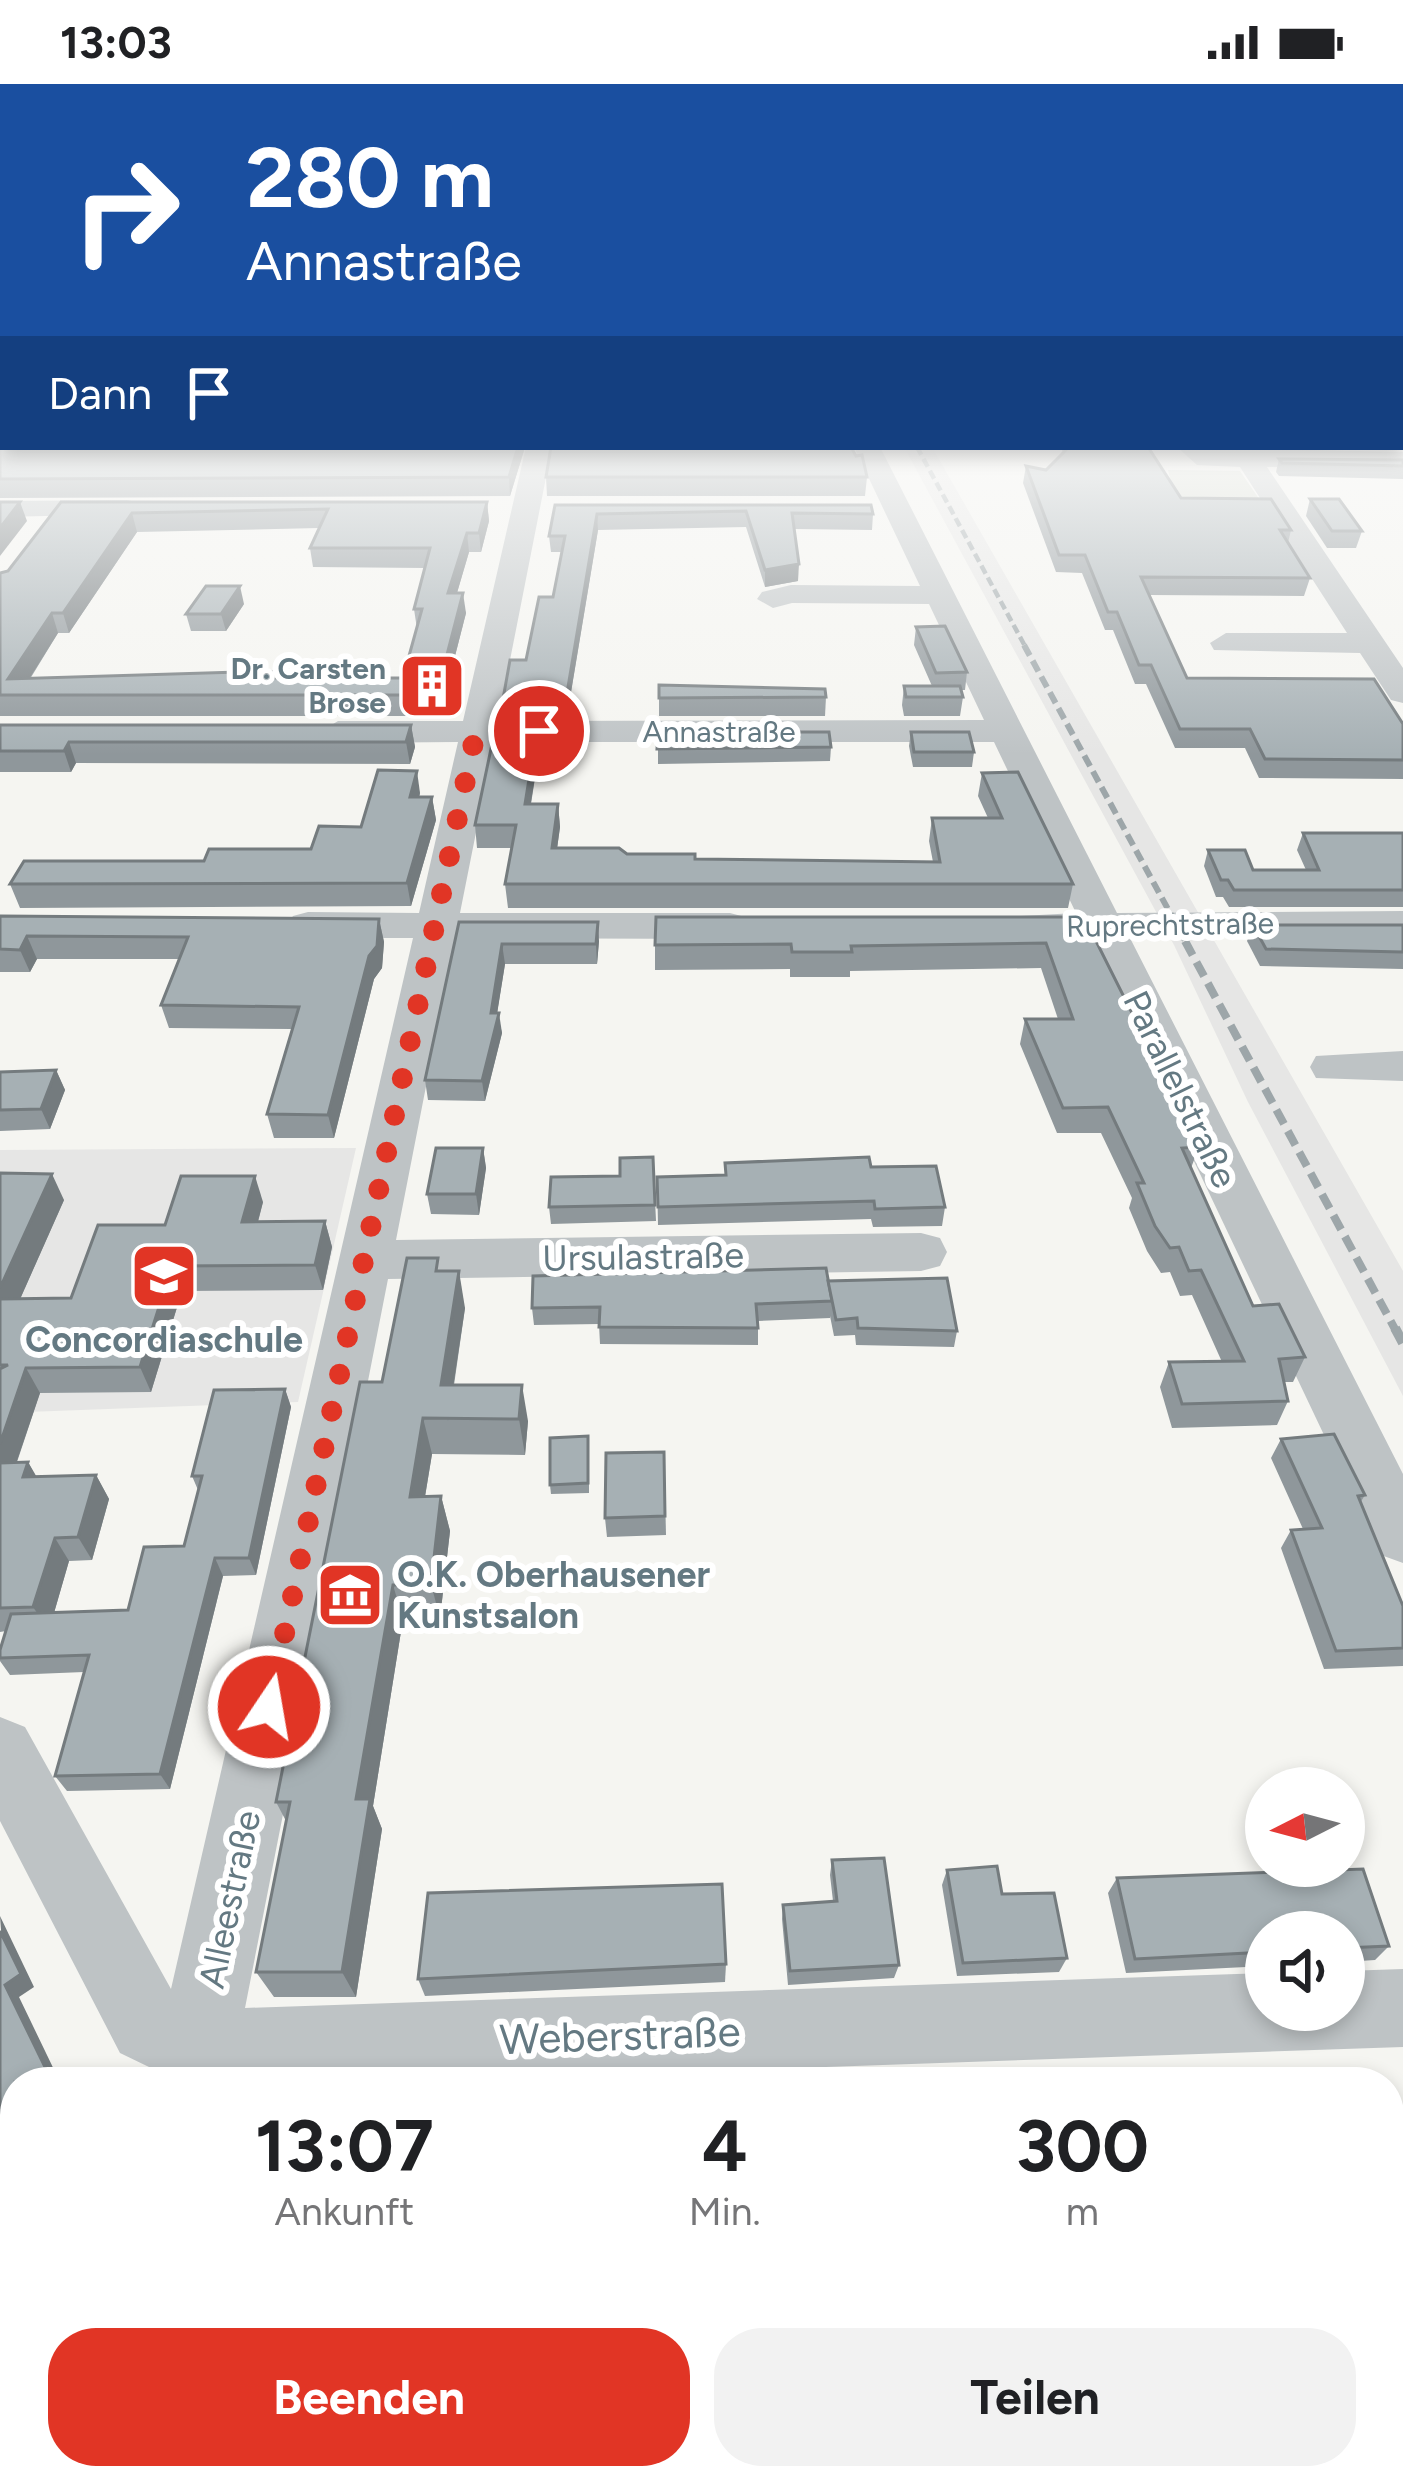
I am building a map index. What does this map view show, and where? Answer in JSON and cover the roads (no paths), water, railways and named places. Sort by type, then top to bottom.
[{"type":"street","name":"Alleestraße","points":[[190,2066],[521,530]]},
{"type":"street","name":"Parallelstraße","points":[[900,530],[940,595],[1403,1536]]},
{"type":"street","points":[[1295,530],[1403,693]]},
{"type":"street","points":[[773,599],[940,595]]},
{"type":"street","points":[[1226,642],[1370,643]]},
{"type":"street","name":"Annastraße","points":[[295,732],[1006,731]]},
{"type":"street","name":"Ruprechtstraße","points":[[982,926],[1403,924]]},
{"type":"street","points":[[275,925],[768,926]]},
{"type":"street","points":[[1333,1066],[1403,1066]]},
{"type":"street","name":"Ursulastraße","points":[[364,1260],[921,1252]]},
{"type":"street","points":[[0,1750],[148,2025],[190,2066]]},
{"type":"street","name":"Weberstraße","points":[[1365,2009],[1403,2008]]},
{"type":"street","name":"Weberstraße","points":[[190,2066],[1245,2015]]},
{"type":"railway","points":[[962,530],[1026,648]]},
{"type":"railway","points":[[1024,645],[1187,944]]},
{"type":"railway","points":[[1185,941],[1396,1331]]},
{"type":"railway","points":[[1395,1328],[1403,1343]]},
{"type":"place","name":"Dr. Carsten Brose","points":[[432,686]]},
{"type":"place","name":"Concordiaschule","points":[[164,1276]]},
{"type":"place","name":"O.K. Oberhausener Kunstsalon","points":[[350,1595]]}]
